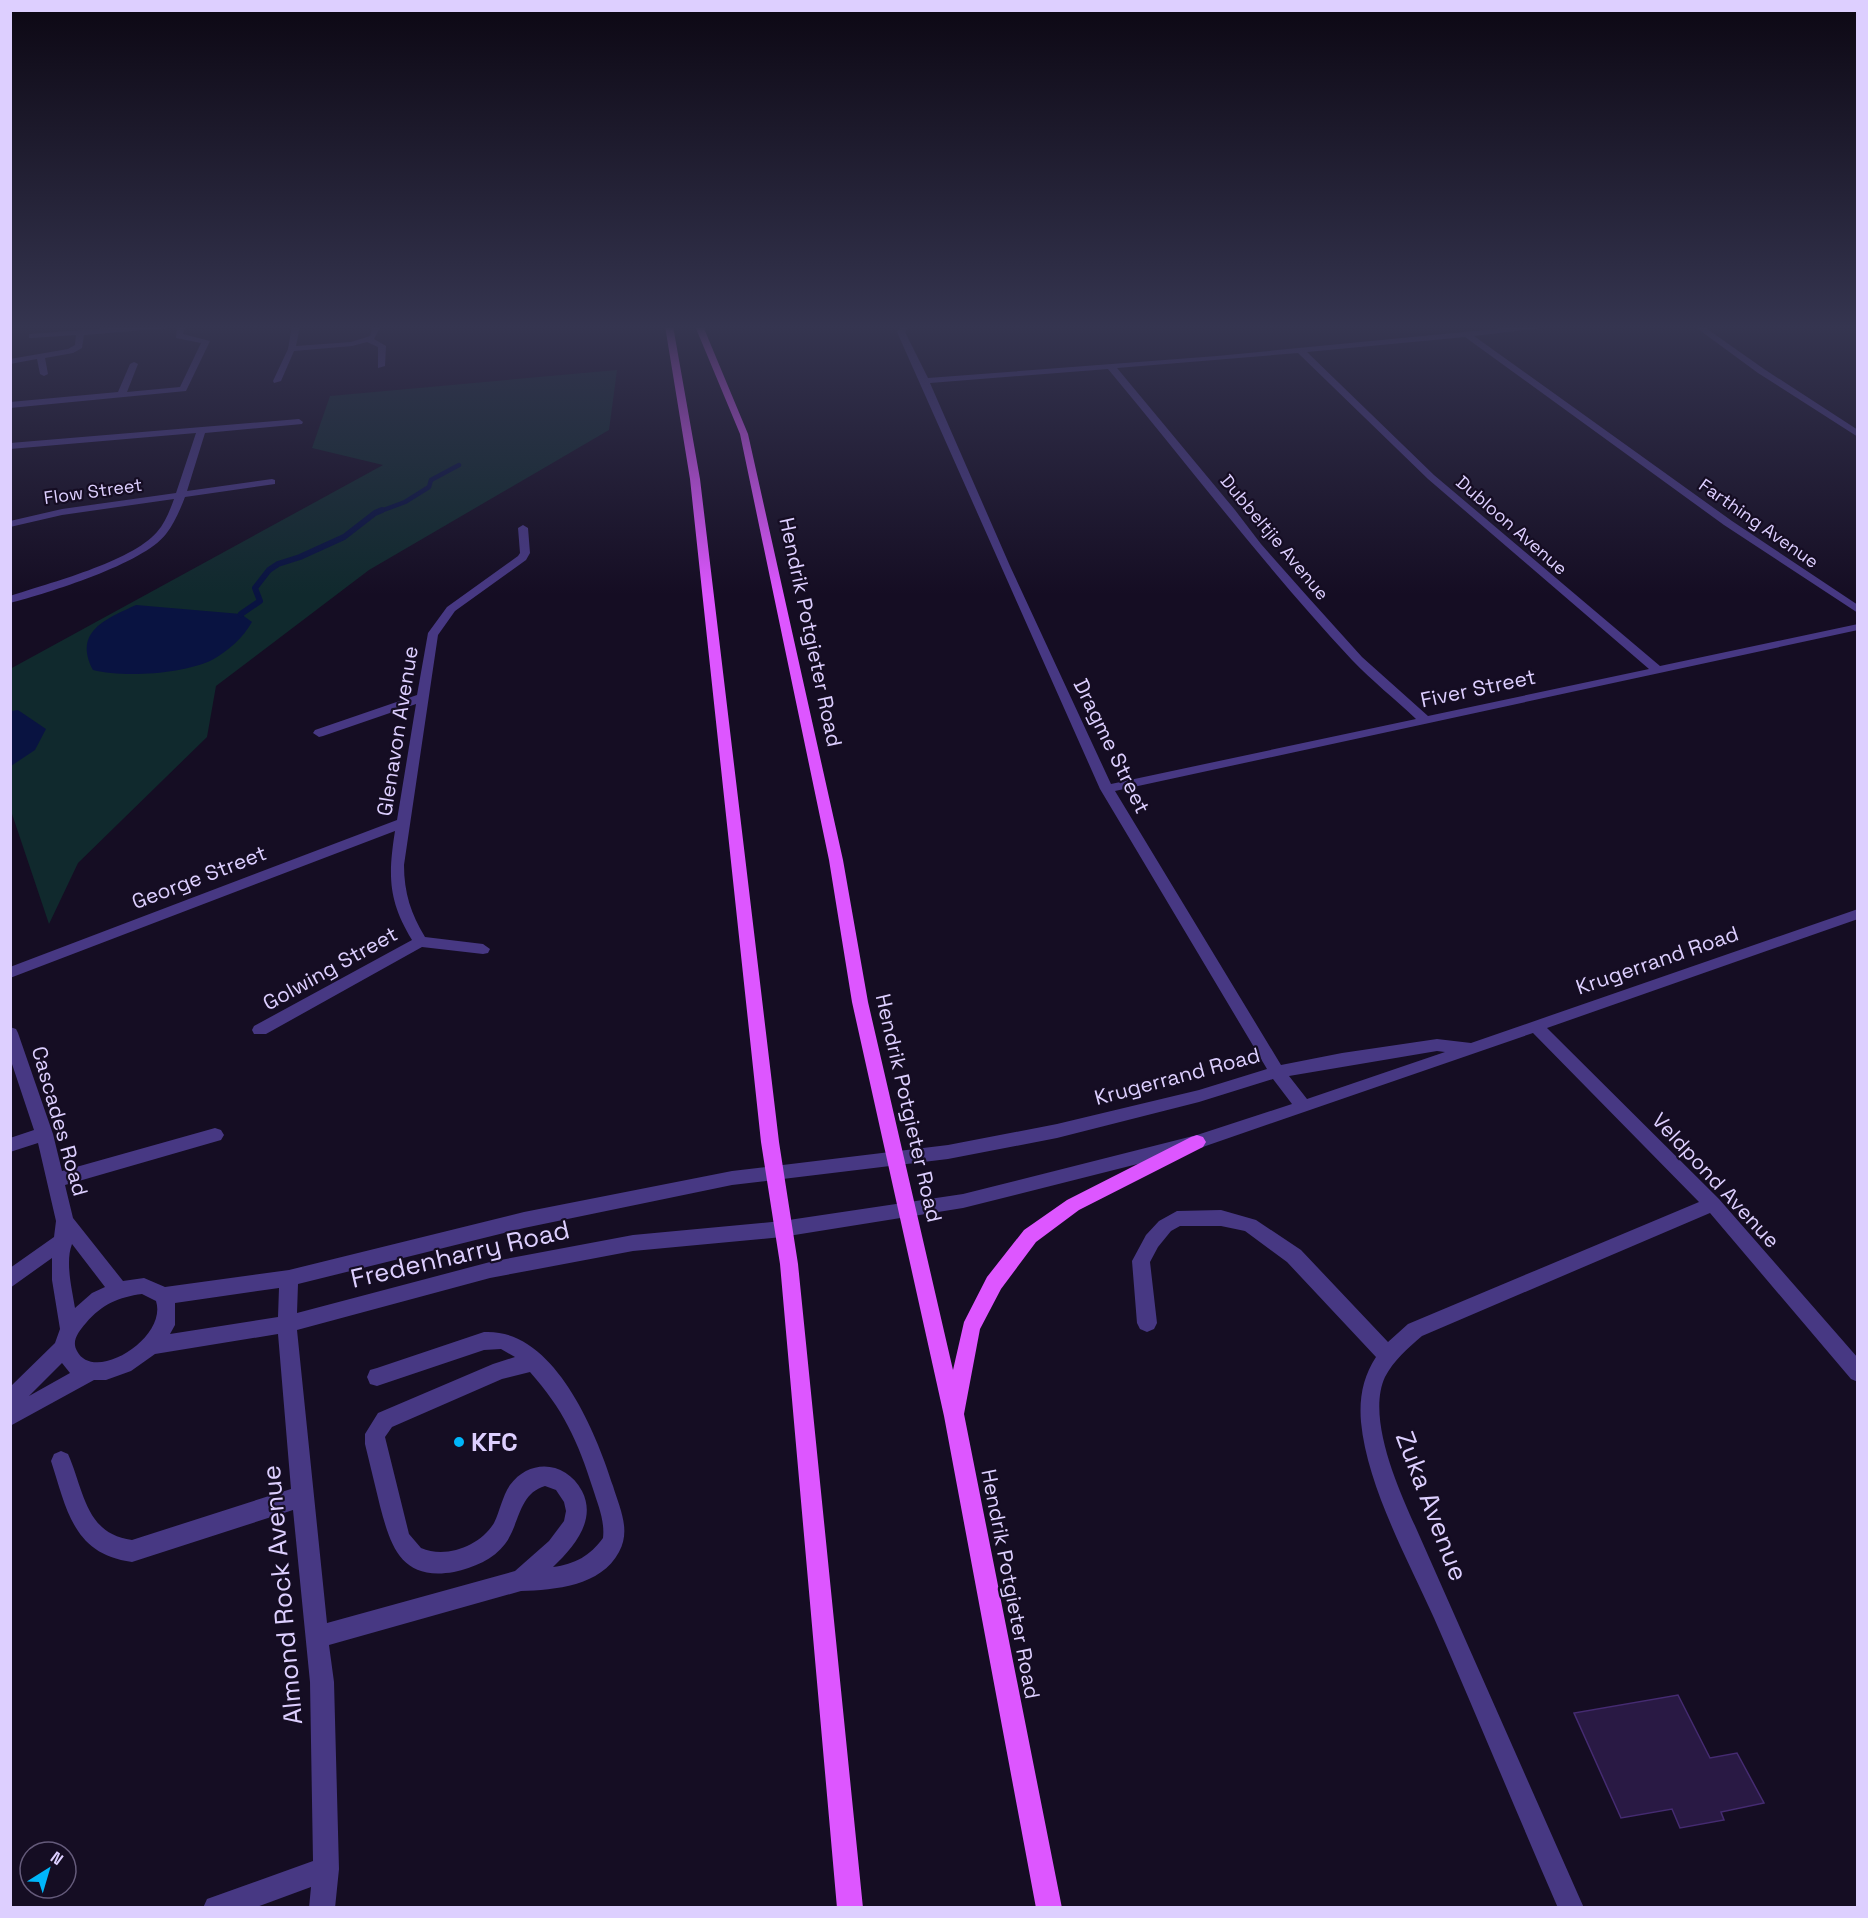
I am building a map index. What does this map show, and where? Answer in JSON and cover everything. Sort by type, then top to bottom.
[{"type":"main road","points":[[684,416],[695,479],[782,1229],[789,1264],[850,1908]]},
{"type":"main road","name":"Hendrik Potgieter Road","points":[[736,416],[744,434],[836,860],[860,1002],[954,1416],[1049,1908]]},
{"type":"main road","points":[[954,1416],[971,1328],[994,1283],[1030,1236],[1073,1205],[1197,1142]]},
{"type":"street","name":"Dragme Street","points":[[940,416],[1005,566],[1107,789],[1277,1072],[1304,1107]]},
{"type":"street","name":"Dubbeltjie Avenue","points":[[1152,416],[1232,512],[1257,546],[1303,598],[1358,659],[1424,719]]},
{"type":"street","name":"Dubloon Avenue","points":[[1368,416],[1431,477],[1656,669]]},
{"type":"street","name":"Farthing Avenue","points":[[1579,416],[1728,523],[1857,610]]},
{"type":"street","points":[[1829,416],[1857,434]]},
{"type":"street","points":[[10,446],[299,422]]},
{"type":"street","points":[[10,600],[141,550],[156,540],[163,532],[180,494],[201,430]]},
{"type":"street","name":"Flow Street","points":[[10,524],[47,513],[150,501],[180,494],[272,482]]},
{"type":"street","name":"Glenavon Avenue","points":[[420,942],[396,890],[403,823],[432,635],[451,609],[522,558],[525,554],[523,528]]},
{"type":"street","name":"Fiver Street","points":[[1107,789],[1857,627]]},
{"type":"street","points":[[319,733],[423,697]]},
{"type":"street","name":"George Street","points":[[10,973],[403,823]]},
{"type":"street","name":"Krugerrand Road","points":[[908,1209],[963,1201],[1197,1142],[1855,917]]},
{"type":"street","points":[[420,942],[483,949]]},
{"type":"street","name":"Golwing Street","points":[[260,1030],[420,942]]},
{"type":"street","name":"Veldpond Avenue","points":[[1534,1026],[1713,1204],[1857,1372]]},
{"type":"street","name":"Cascades Road","points":[[10,1033],[44,1134],[67,1232],[61,1280],[67,1337]]},
{"type":"street","name":"Krugerrand Road","points":[[776,1172],[948,1152],[1057,1131],[1199,1096],[1277,1072],[1394,1050],[1437,1045],[1471,1047]]},
{"type":"street","points":[[10,1145],[44,1134]]},
{"type":"street","points":[[56,1180],[215,1136]]},
{"type":"street","name":"Fredenharry Road","points":[[163,1296],[289,1278],[524,1220],[732,1178],[776,1172]]},
{"type":"street","name":"Zuka Avenue","points":[[1571,1908],[1414,1548],[1373,1441],[1370,1400],[1377,1370],[1387,1355],[1414,1330],[1713,1204]]},
{"type":"street","name":"Fredenharry Road","points":[[152,1346],[287,1324],[490,1270],[633,1243],[782,1229],[908,1209]]},
{"type":"street","points":[[1147,1323],[1141,1261],[1152,1241],[1165,1226],[1177,1219],[1221,1218],[1250,1225],[1294,1256],[1387,1355]]},
{"type":"street","points":[[10,1280],[67,1232]]},
{"type":"street","name":"Cascades Road","points":[[67,1232],[118,1289]]},
{"type":"street","name":"Almond Rock Avenue","points":[[289,1278],[287,1324],[302,1496],[322,1682],[326,1869],[322,1908]]},
{"type":"street","points":[[10,1401],[67,1337],[89,1304],[118,1289],[144,1286],[163,1296],[168,1310],[164,1328],[152,1346],[133,1360],[111,1370],[90,1372],[77,1368],[68,1359],[67,1337]]},
{"type":"street","points":[[317,1637],[521,1580],[558,1578],[596,1564],[613,1543],[614,1521],[587,1437],[573,1408],[522,1351],[502,1340],[484,1341],[377,1377]]},
{"type":"street","points":[[521,1580],[563,1545],[573,1529],[575,1499],[557,1477],[548,1475],[539,1477],[516,1493],[503,1530],[487,1548],[467,1557],[436,1562],[424,1560],[414,1557],[404,1547],[399,1537],[375,1444],[375,1434],[385,1420],[500,1370],[533,1362]]},
{"type":"street","points":[[10,1417],[90,1372]]},
{"type":"street","points":[[61,1461],[87,1530],[96,1540],[117,1551],[132,1551],[302,1496]]},
{"type":"street","points":[[216,1908],[326,1869]]},
{"type":"green space","points":[[323,416],[611,416],[609,430],[369,570],[216,686],[207,737],[78,863],[49,924],[11,811],[10,669],[383,465],[312,448]]},
{"type":"shaded area","points":[[136,605],[241,614],[252,622],[240,639],[212,660],[200,665],[186,669],[137,674],[93,670],[88,657],[87,645],[90,636],[104,621]]},
{"type":"shaded area","points":[[18,710],[46,729],[35,750],[11,766],[11,711]]},
{"type":"building","points":[[1678,1695],[1710,1758],[1737,1753],[1764,1803],[1721,1812],[1724,1820],[1680,1828],[1672,1809],[1621,1818],[1574,1713]]},
{"type":"waterway","points":[[378,512],[405,502],[429,487],[431,480],[459,465]]},
{"type":"waterway","points":[[241,614],[260,601],[255,588],[269,570],[278,564],[300,557],[344,537],[382,510]]},
{"type":"place","name":"KFC","points":[[459,1442]]}]
